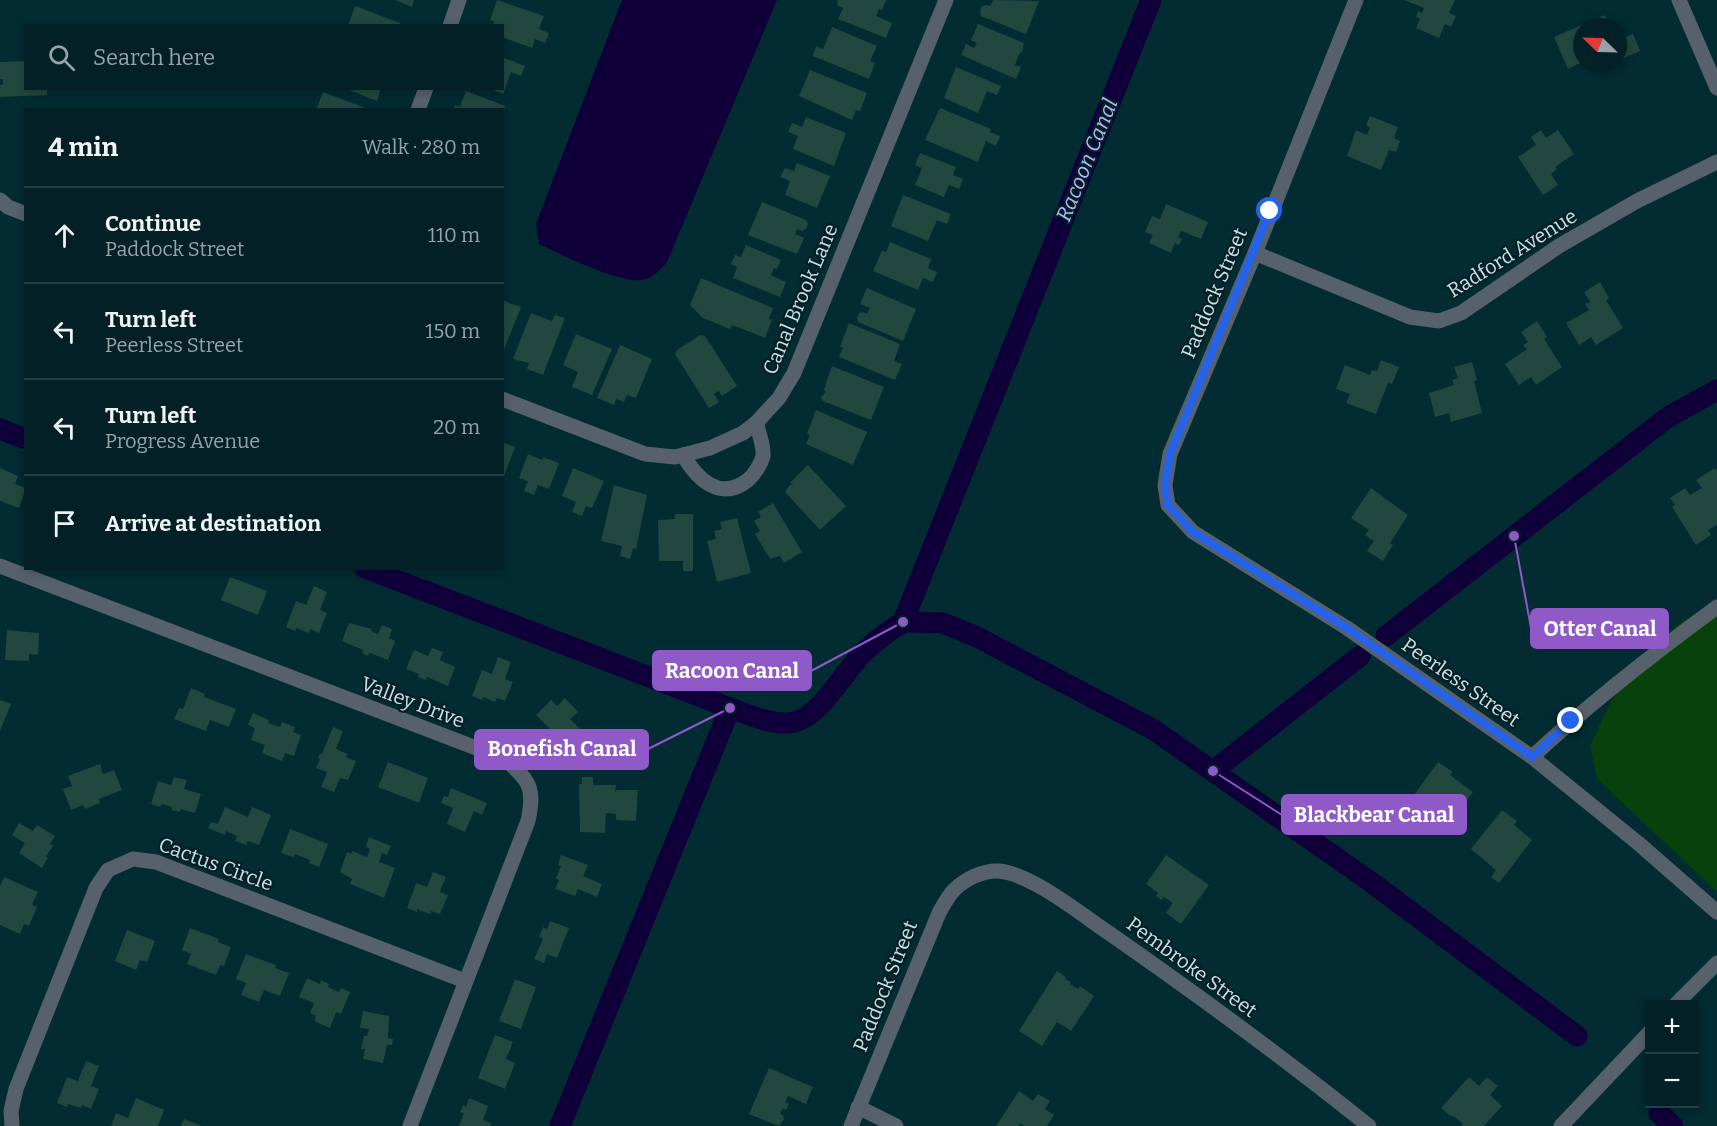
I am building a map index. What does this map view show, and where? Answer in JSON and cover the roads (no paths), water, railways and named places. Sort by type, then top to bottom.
[{"type":"street","points":[[451,24],[459,0]]},
{"type":"street","name":"Canal Brook Lane","points":[[504,400],[645,454],[675,458],[710,448],[735,437],[756,423],[779,398],[794,373],[946,0]]},
{"type":"street","name":"Paddock Street","points":[[1168,505],[1165,485],[1170,454],[1255,253],[1356,0]]},
{"type":"street","points":[[1679,0],[1717,88]]},
{"type":"street","points":[[419,108],[425,90]]},
{"type":"street","name":"Radford Avenue","points":[[1255,253],[1410,317],[1439,321],[1461,313],[1559,246],[1637,201],[1717,162]]},
{"type":"street","points":[[0,200],[8,207],[24,213]]},
{"type":"street","points":[[683,455],[691,468],[709,485],[722,489],[733,488],[752,476],[762,456],[756,423]]},
{"type":"street","name":"Peerless Street","points":[[1168,505],[1193,532],[1347,628],[1532,757],[1638,843],[1717,912]]},
{"type":"street","name":"Valley Drive","points":[[0,566],[506,759],[526,778],[532,800],[528,821],[410,1126]]},
{"type":"street","points":[[1532,757],[1580,714],[1717,607]]},
{"type":"street","name":"Cactus Circle","points":[[12,1126],[11,1111],[16,1089],[96,888],[108,870],[133,859],[156,862],[465,981]]},
{"type":"street","name":"Pembroke Street","points":[[976,875],[999,871],[1026,880],[1051,893],[1179,982],[1369,1126]]},
{"type":"street","name":"Paddock Street","points":[[851,1126],[939,913],[953,890],[976,875]]},
{"type":"street","points":[[1681,1000],[1717,963]]},
{"type":"street","points":[[1561,1126],[1645,1037]]},
{"type":"street","points":[[858,1107],[896,1126]]},
{"type":"waterway","name":"Racoon Canal","points":[[730,708],[773,722],[799,721],[819,706],[865,651],[880,637],[903,622],[1151,0]]},
{"type":"waterway","points":[[1386,636],[1668,417],[1717,390]]},
{"type":"waterway","points":[[0,429],[24,438]]},
{"type":"waterway","points":[[370,570],[730,708],[560,1126]]},
{"type":"waterway","points":[[903,622],[943,623],[977,637],[1154,730],[1371,882],[1577,1036]]},
{"type":"waterway","points":[[1213,771],[1360,656]]},
{"type":"waterway","points":[[1659,1113],[1673,1126]]},
{"type":"place","name":"Otter Canal","points":[[1514,536]]},
{"type":"place","name":"Racoon Canal","points":[[903,622]]},
{"type":"place","name":"Bonefish Canal","points":[[730,708]]},
{"type":"place","name":"Blackbear Canal","points":[[1213,771]]}]
